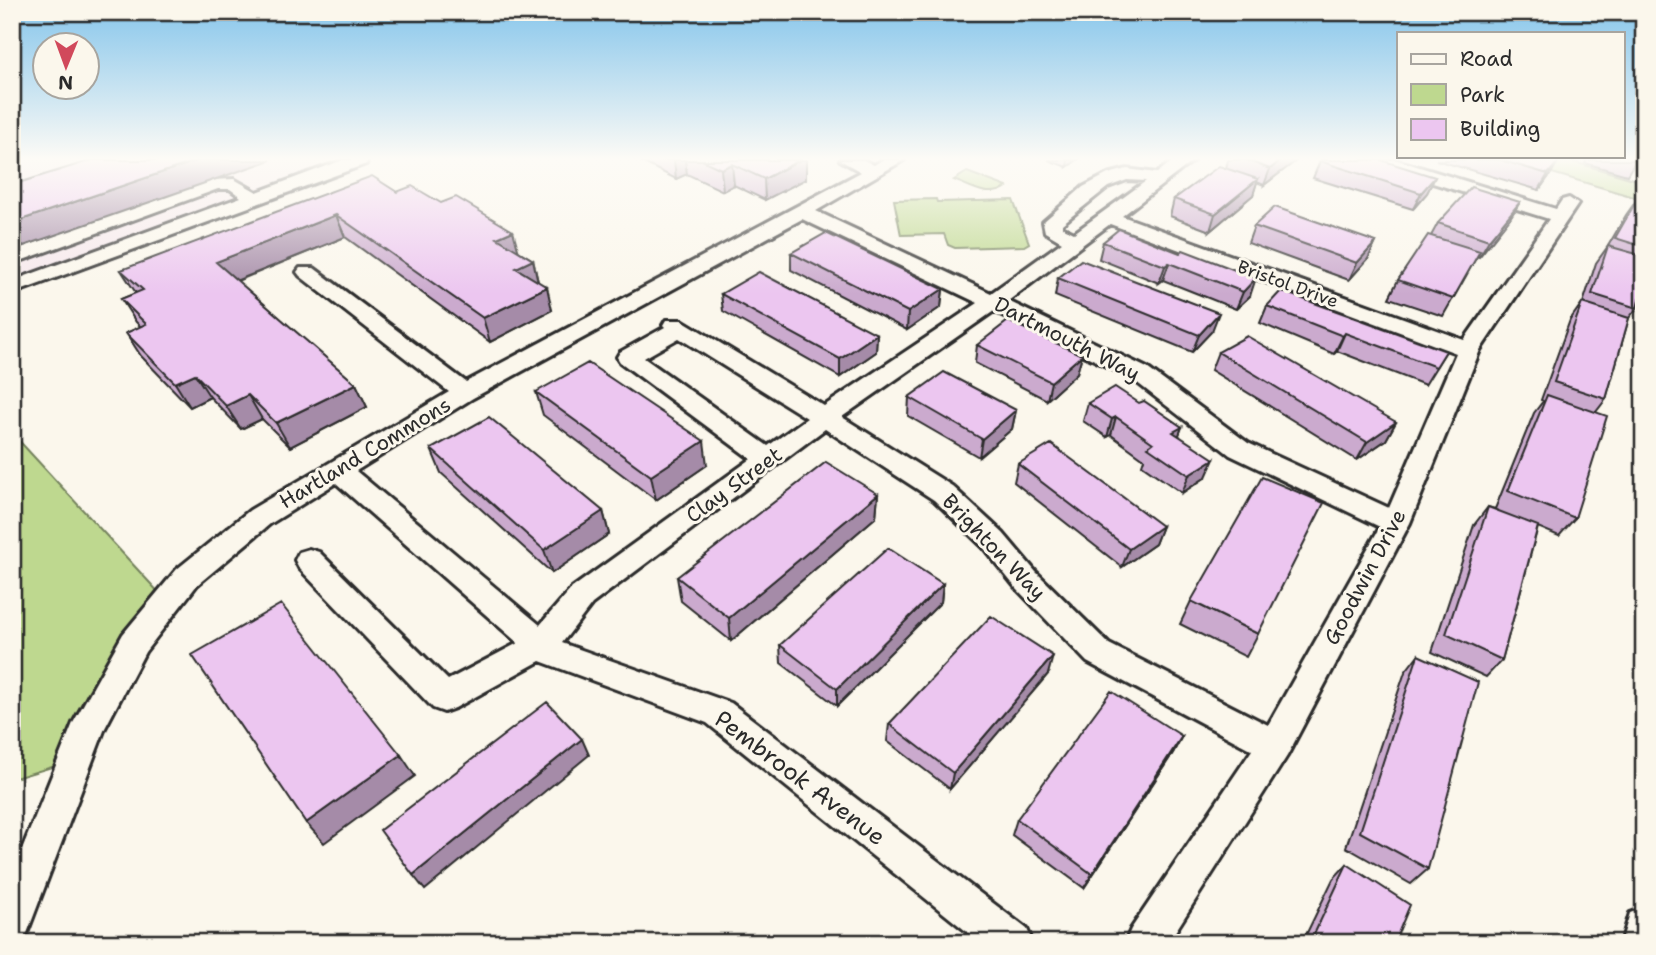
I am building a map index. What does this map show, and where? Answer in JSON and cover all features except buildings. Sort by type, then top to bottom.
[{"type":"street","points":[[12,258],[159,205]]},
{"type":"street","points":[[12,288],[236,205]]},
{"type":"street","name":"Hartland Commons","points":[[12,922],[89,723],[134,643],[187,577],[260,517],[465,393],[813,205]]},
{"type":"street","points":[[1075,205],[1052,222],[1052,228],[1057,233],[1077,241]]},
{"type":"street","name":"Clay Street","points":[[309,560],[444,698],[541,645],[582,596],[825,417],[994,301],[1125,205]]},
{"type":"street","name":"Goodwin Drive","points":[[1145,943],[1275,745],[1396,523],[1469,350],[1564,210],[1544,205]]},
{"type":"street","name":"Dartmouth Way","points":[[801,211],[1114,359],[1139,373],[1239,449],[1396,523]]},
{"type":"street","name":"Bristol Drive","points":[[1108,217],[1469,350]]},
{"type":"street","points":[[307,272],[465,393]]},
{"type":"street","name":"Brighton Way","points":[[769,459],[628,357],[677,326],[943,494],[993,540],[1026,580],[1098,653],[1275,745]]},
{"type":"street","name":"Pembrook Avenue","points":[[338,470],[552,653],[719,713],[1013,943]]},
{"type":"street","points":[[1641,943],[1644,927]]},
{"type":"shaded area","points":[[12,205],[239,205],[12,288]]},
{"type":"green space","points":[[895,205],[1015,205],[1029,243],[1024,246],[955,248],[948,245],[944,234],[901,235]]},
{"type":"green space","points":[[12,433],[161,595],[59,765],[12,779]]}]
